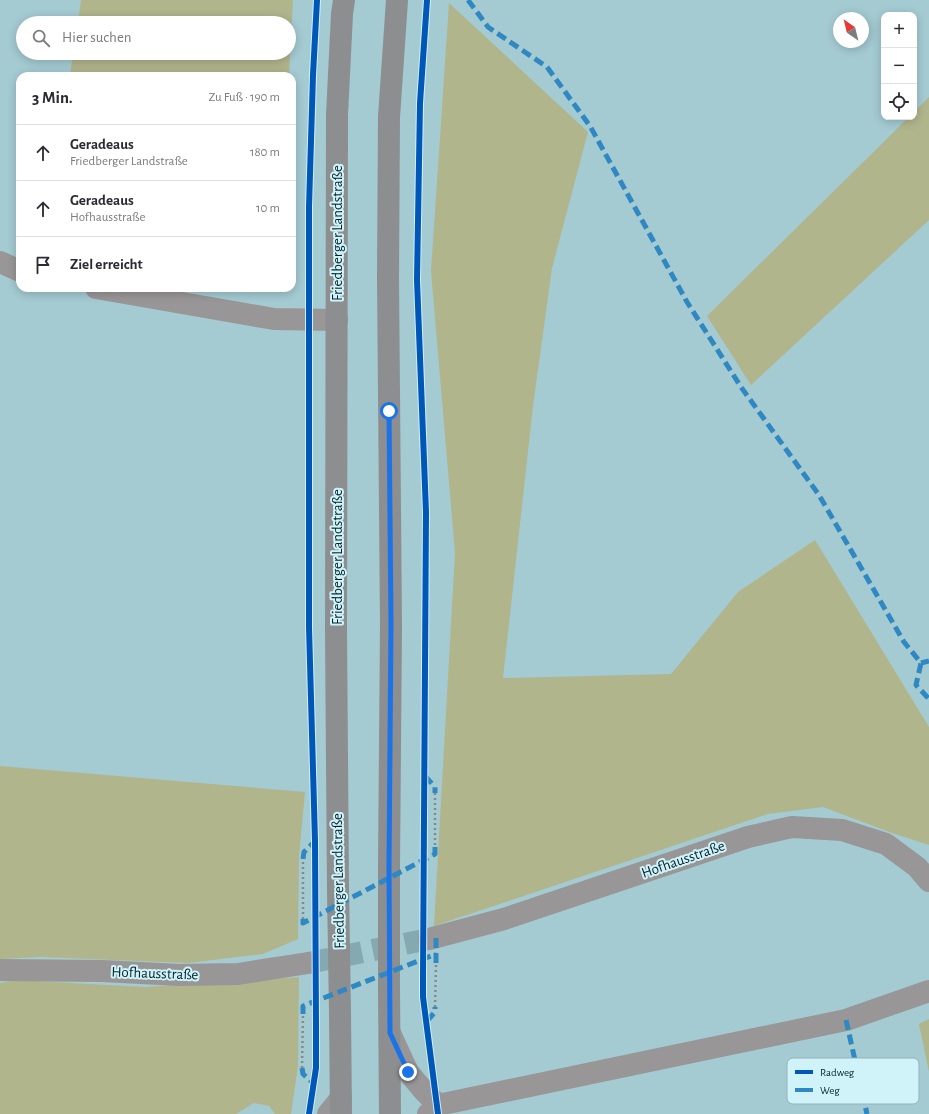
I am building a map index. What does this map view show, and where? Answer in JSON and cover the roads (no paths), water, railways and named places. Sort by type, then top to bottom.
[{"type":"main road","name":"Friedberger Landstraße","points":[[337,1109],[340,1013],[338,890],[337,115],[344,0]]},
{"type":"main road","points":[[390,1114],[389,866],[391,624],[388,277],[389,117],[397,0]]},
{"type":"street","points":[[0,262],[16,269]]},
{"type":"street","points":[[119,292],[274,319],[337,320]]},
{"type":"street","name":"Hofhausstraße","points":[[429,939],[504,919],[748,837],[792,827],[842,830],[886,844],[917,867],[929,881]]},
{"type":"street","name":"Hofhausstraße","points":[[0,970],[102,971],[195,975],[238,974],[308,963]]},
{"type":"street","points":[[390,1033],[408,1072],[424,1091],[433,1110],[846,1020],[929,991]]},
{"type":"tunnel","points":[[308,963],[429,939]]}]
